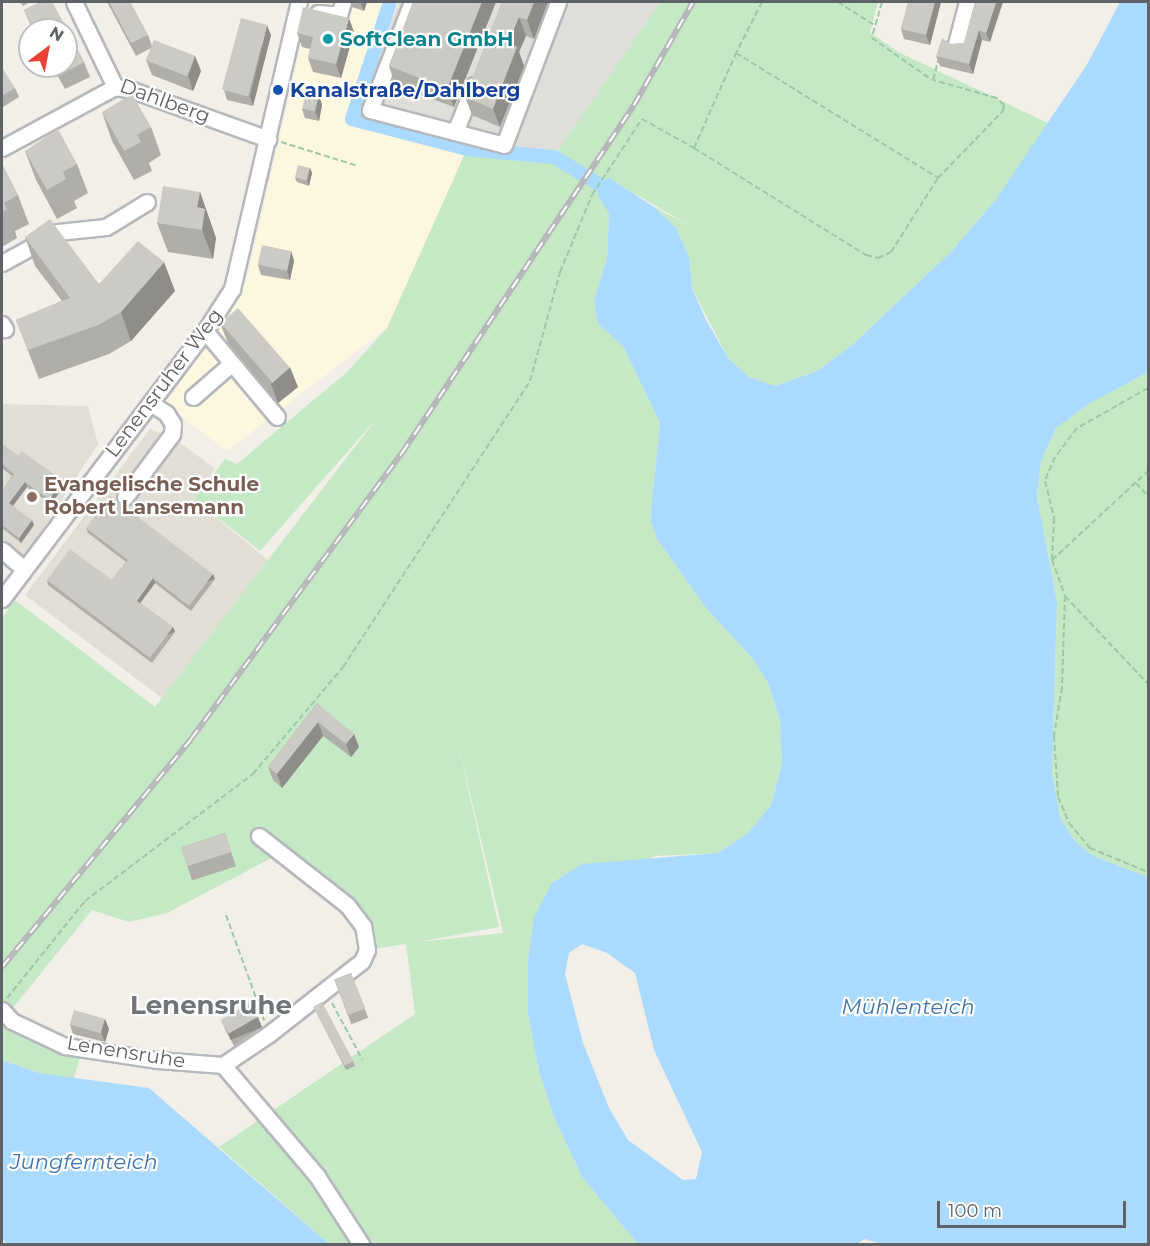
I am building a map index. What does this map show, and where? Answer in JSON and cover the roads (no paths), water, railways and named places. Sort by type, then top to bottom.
[{"type":"street","name":"Dahlberg","points":[[74,2],[115,87],[132,90],[268,139]]},
{"type":"street","points":[[299,5],[334,17],[339,15],[343,2]]},
{"type":"street","points":[[412,2],[370,110],[504,145],[558,2]]},
{"type":"street","points":[[956,44],[967,2]]},
{"type":"street","name":"Lenensruher Weg","points":[[2,599],[205,331],[232,289],[299,5]]},
{"type":"street","points":[[455,132],[481,67]]},
{"type":"street","points":[[2,148],[115,87]]},
{"type":"street","points":[[2,263],[58,232],[106,227],[147,202]]},
{"type":"street","points":[[205,331],[277,417]]},
{"type":"street","points":[[193,397],[231,364]]},
{"type":"street","points":[[125,497],[172,434],[173,424],[166,413],[150,403]]},
{"type":"street","points":[[2,550],[24,569]]},
{"type":"street","points":[[259,836],[347,905],[363,926],[367,950],[362,961],[269,1034],[223,1065],[317,1176],[361,1245]]},
{"type":"street","name":"Lenensruhe","points":[[2,1010],[12,1021],[82,1050],[223,1065]]},
{"type":"water","name":"Mühlenteich","points":[[1120,2],[1148,2],[1148,372],[1089,404],[1056,428],[1041,462],[1037,496],[1057,602],[1052,773],[1060,817],[1074,840],[1093,856],[1148,877],[1148,1244],[882,1244],[864,1239],[857,1244],[638,1244],[582,1177],[554,1117],[538,1068],[528,1013],[528,959],[534,917],[552,883],[582,864],[718,853],[748,833],[771,805],[782,764],[780,720],[768,683],[753,659],[706,608],[657,539],[650,520],[660,423],[623,346],[598,324],[594,301],[607,258],[609,213],[597,195],[608,177],[654,207],[676,228],[689,257],[692,288],[706,320],[728,358],[749,377],[775,386],[817,371],[851,346],[951,252],[997,198],[1088,63]],"holes":[[[582,944],[607,953],[635,973],[654,1050],[702,1152],[696,1179],[683,1180],[628,1140],[609,1108],[583,1043],[565,974],[569,953]]]},
{"type":"water","name":"Jungfernteich","points":[[2,1060],[39,1073],[149,1088],[329,1244],[8,1244],[2,1239]]},
{"type":"waterway","points":[[390,2],[352,119],[467,149],[554,157],[602,186]]},
{"type":"railway","points":[[2,967],[191,739],[402,453],[634,105],[693,2]]},
{"type":"place","name":"SoftClean GmbH","points":[[328,39]]},
{"type":"place","name":"Kanalstraße/Dahlberg","points":[[278,90]]},
{"type":"place","name":"Evangelische Schule Robert Lansemann","points":[[32,497]]},
{"type":"district","name":"Lenensruhe","points":[[211,1006]]}]
